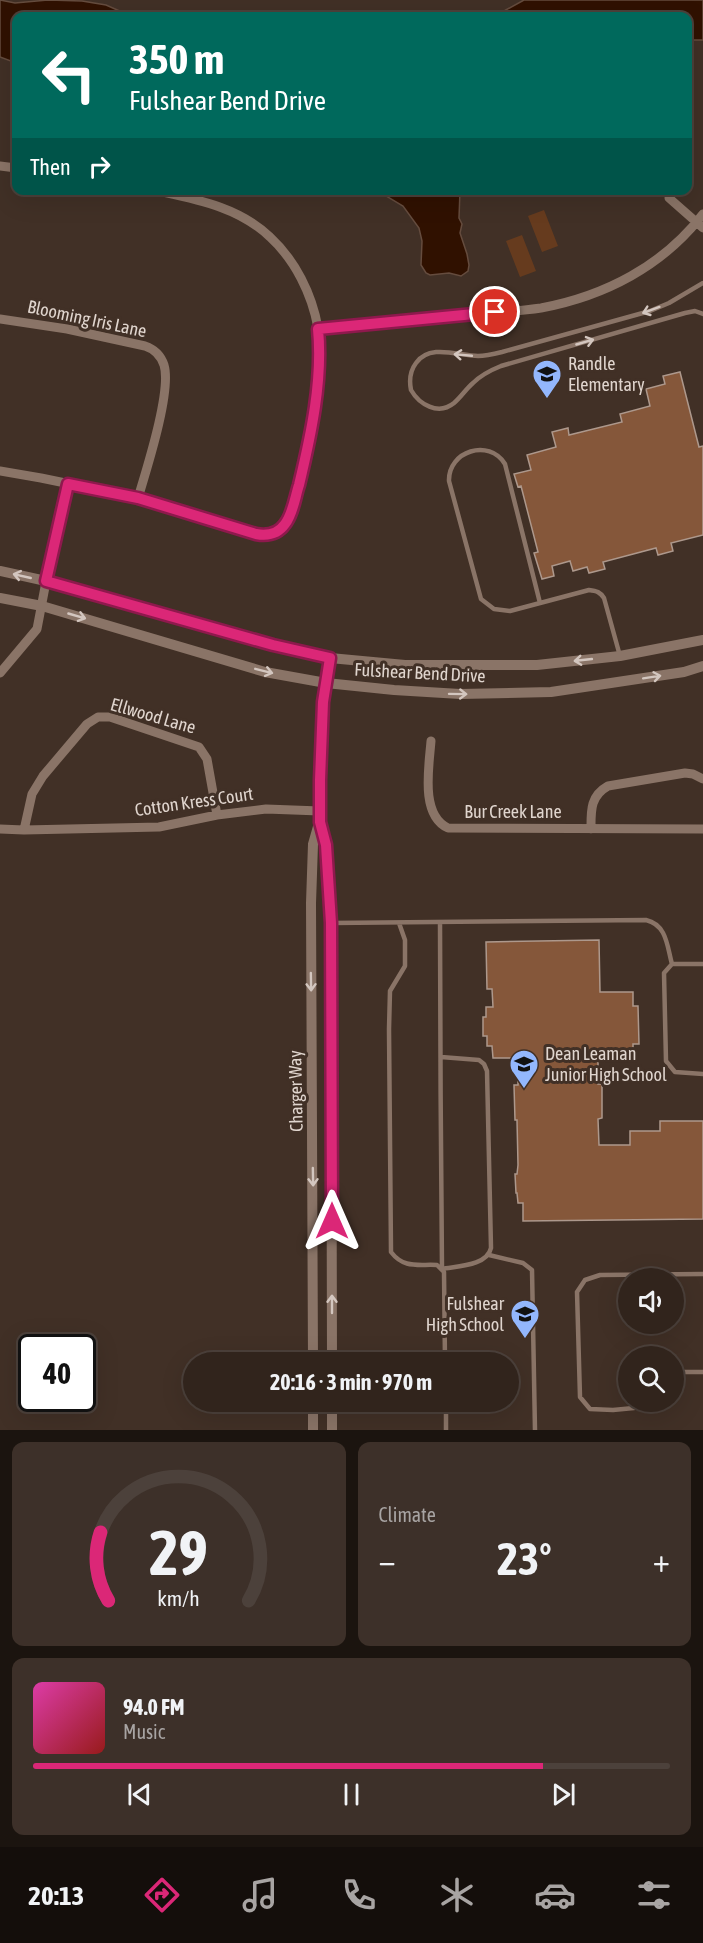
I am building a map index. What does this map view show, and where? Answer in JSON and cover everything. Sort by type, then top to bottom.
[{"type":"street","points":[[0,471],[138,498],[256,534],[270,535],[285,525],[290,516],[309,439],[319,359],[318,329],[311,303],[301,278],[287,256],[261,229],[241,215],[218,206],[173,195]]},
{"type":"street","points":[[669,198],[700,225]]},
{"type":"street","points":[[318,329],[539,308],[566,302],[612,285],[655,262],[700,225],[703,214]]},
{"type":"street","name":"Blooming Iris Lane","points":[[0,318],[145,346],[153,350],[162,360],[165,375],[160,414],[138,498]]},
{"type":"street","points":[[0,673],[37,629],[68,484]]},
{"type":"street","name":"Fulshear Bend Drive","points":[[0,571],[46,581],[273,645],[330,658],[461,666],[537,665],[620,656],[703,639]]},
{"type":"street","name":"Fulshear Bend Drive","points":[[0,598],[42,606],[265,672],[326,683],[394,690],[460,694],[551,692],[684,672],[703,666]]},
{"type":"street","name":"Charger Way","points":[[313,1352],[310,923],[313,844],[320,816],[323,702],[330,658]]},
{"type":"street","name":"Ellwood Lane","points":[[24,830],[32,794],[43,776],[87,724],[98,717],[110,717],[199,747],[207,759],[217,815]]},
{"type":"street","name":"Bur Creek Lane","points":[[431,741],[431,811],[438,821],[452,829],[703,829]]},
{"type":"street","points":[[591,829],[592,803],[598,793],[608,786],[685,773],[703,779]]},
{"type":"street","name":"Cotton Kress Court","points":[[0,829],[159,826],[266,809],[320,816]]},
{"type":"street","name":"Charger Way","points":[[320,816],[326,845],[331,923],[332,1352]]},
{"type":"street","points":[[310,923],[331,923]]},
{"type":"street","points":[[313,1412],[313,1430]]},
{"type":"street","points":[[332,1412],[332,1430]]},
{"type":"lane","points":[[703,283],[669,303],[650,311],[502,352],[478,356],[428,353],[417,360],[411,371],[411,390],[424,405],[444,408],[454,403],[477,379],[501,366],[685,313],[695,311],[703,314]]},
{"type":"lane","points":[[540,603],[505,464],[501,458],[487,451],[477,451],[459,457],[450,467],[448,481],[481,599],[494,609],[503,611],[540,603],[589,590],[601,593],[620,656]]},
{"type":"lane","points":[[331,923],[646,920],[659,925],[663,931],[672,964]]},
{"type":"lane","points":[[440,922],[442,1269],[444,1272],[445,1352]]},
{"type":"lane","points":[[399,923],[405,940],[405,966],[390,991],[391,1252],[397,1261],[405,1264],[437,1264],[442,1269]]},
{"type":"lane","points":[[703,964],[672,964],[664,973],[666,1061],[675,1072],[703,1074]]},
{"type":"lane","points":[[441,1058],[479,1060],[487,1071],[489,1255]]},
{"type":"lane","points":[[442,1269],[476,1262],[489,1255],[523,1263],[532,1270],[535,1430]]},
{"type":"lane","points":[[618,1410],[590,1409],[580,1397],[577,1292],[585,1280],[600,1275],[703,1274]]},
{"type":"lane","points":[[684,1372],[703,1372]]},
{"type":"lane","points":[[446,1412],[446,1430]]},
{"type":"shaded area","points":[[0,0],[15,3],[48,0],[82,1],[106,5],[122,12],[12,12],[12,62],[0,57]]},
{"type":"shaded area","points":[[524,0],[703,0],[703,40],[692,40],[692,12],[502,12]]},
{"type":"shaded area","points":[[460,195],[459,218],[462,224],[460,233],[467,254],[468,271],[461,276],[449,273],[430,275],[426,273],[421,265],[422,241],[419,228],[403,206],[386,196]]},
{"type":"shaded area","points":[[544,210],[558,246],[542,252],[528,216]]},
{"type":"shaded area","points":[[522,235],[536,271],[520,277],[506,241]]},
{"type":"building","points":[[680,372],[699,447],[703,446],[703,535],[671,543],[673,551],[658,555],[656,548],[603,562],[605,569],[589,573],[587,567],[573,571],[570,561],[552,566],[554,576],[542,579],[534,553],[538,552],[521,486],[518,487],[514,474],[531,470],[527,455],[556,447],[552,432],[568,428],[569,435],[622,422],[620,414],[650,406],[646,389],[665,384],[663,376]]},
{"type":"building","points":[[599,940],[600,992],[633,992],[633,1006],[638,1006],[639,1044],[633,1044],[633,1057],[598,1057],[598,1084],[602,1084],[602,1118],[598,1119],[599,1145],[630,1145],[630,1131],[660,1131],[660,1121],[703,1121],[703,1219],[523,1221],[523,1203],[518,1203],[515,1174],[517,1174],[518,1165],[514,1085],[518,1085],[518,1058],[493,1058],[492,1046],[487,1046],[487,1036],[483,1036],[483,1017],[486,1017],[486,1007],[493,1007],[492,989],[487,989],[486,942]]},
{"type":"place","name":"Randle Elementary","points":[[547,400]]},
{"type":"place","name":"Dean Leaman Junior High School","points":[[524,1090]]},
{"type":"place","name":"Fulshear High School","points":[[525,1340]]},
{"type":"route","points":[[332,1221],[331,923],[326,845],[320,822],[323,702],[330,658],[273,645],[46,581],[68,484],[138,498],[256,534],[270,535],[285,525],[290,516],[309,439],[318,372],[318,329],[495,312]]}]
